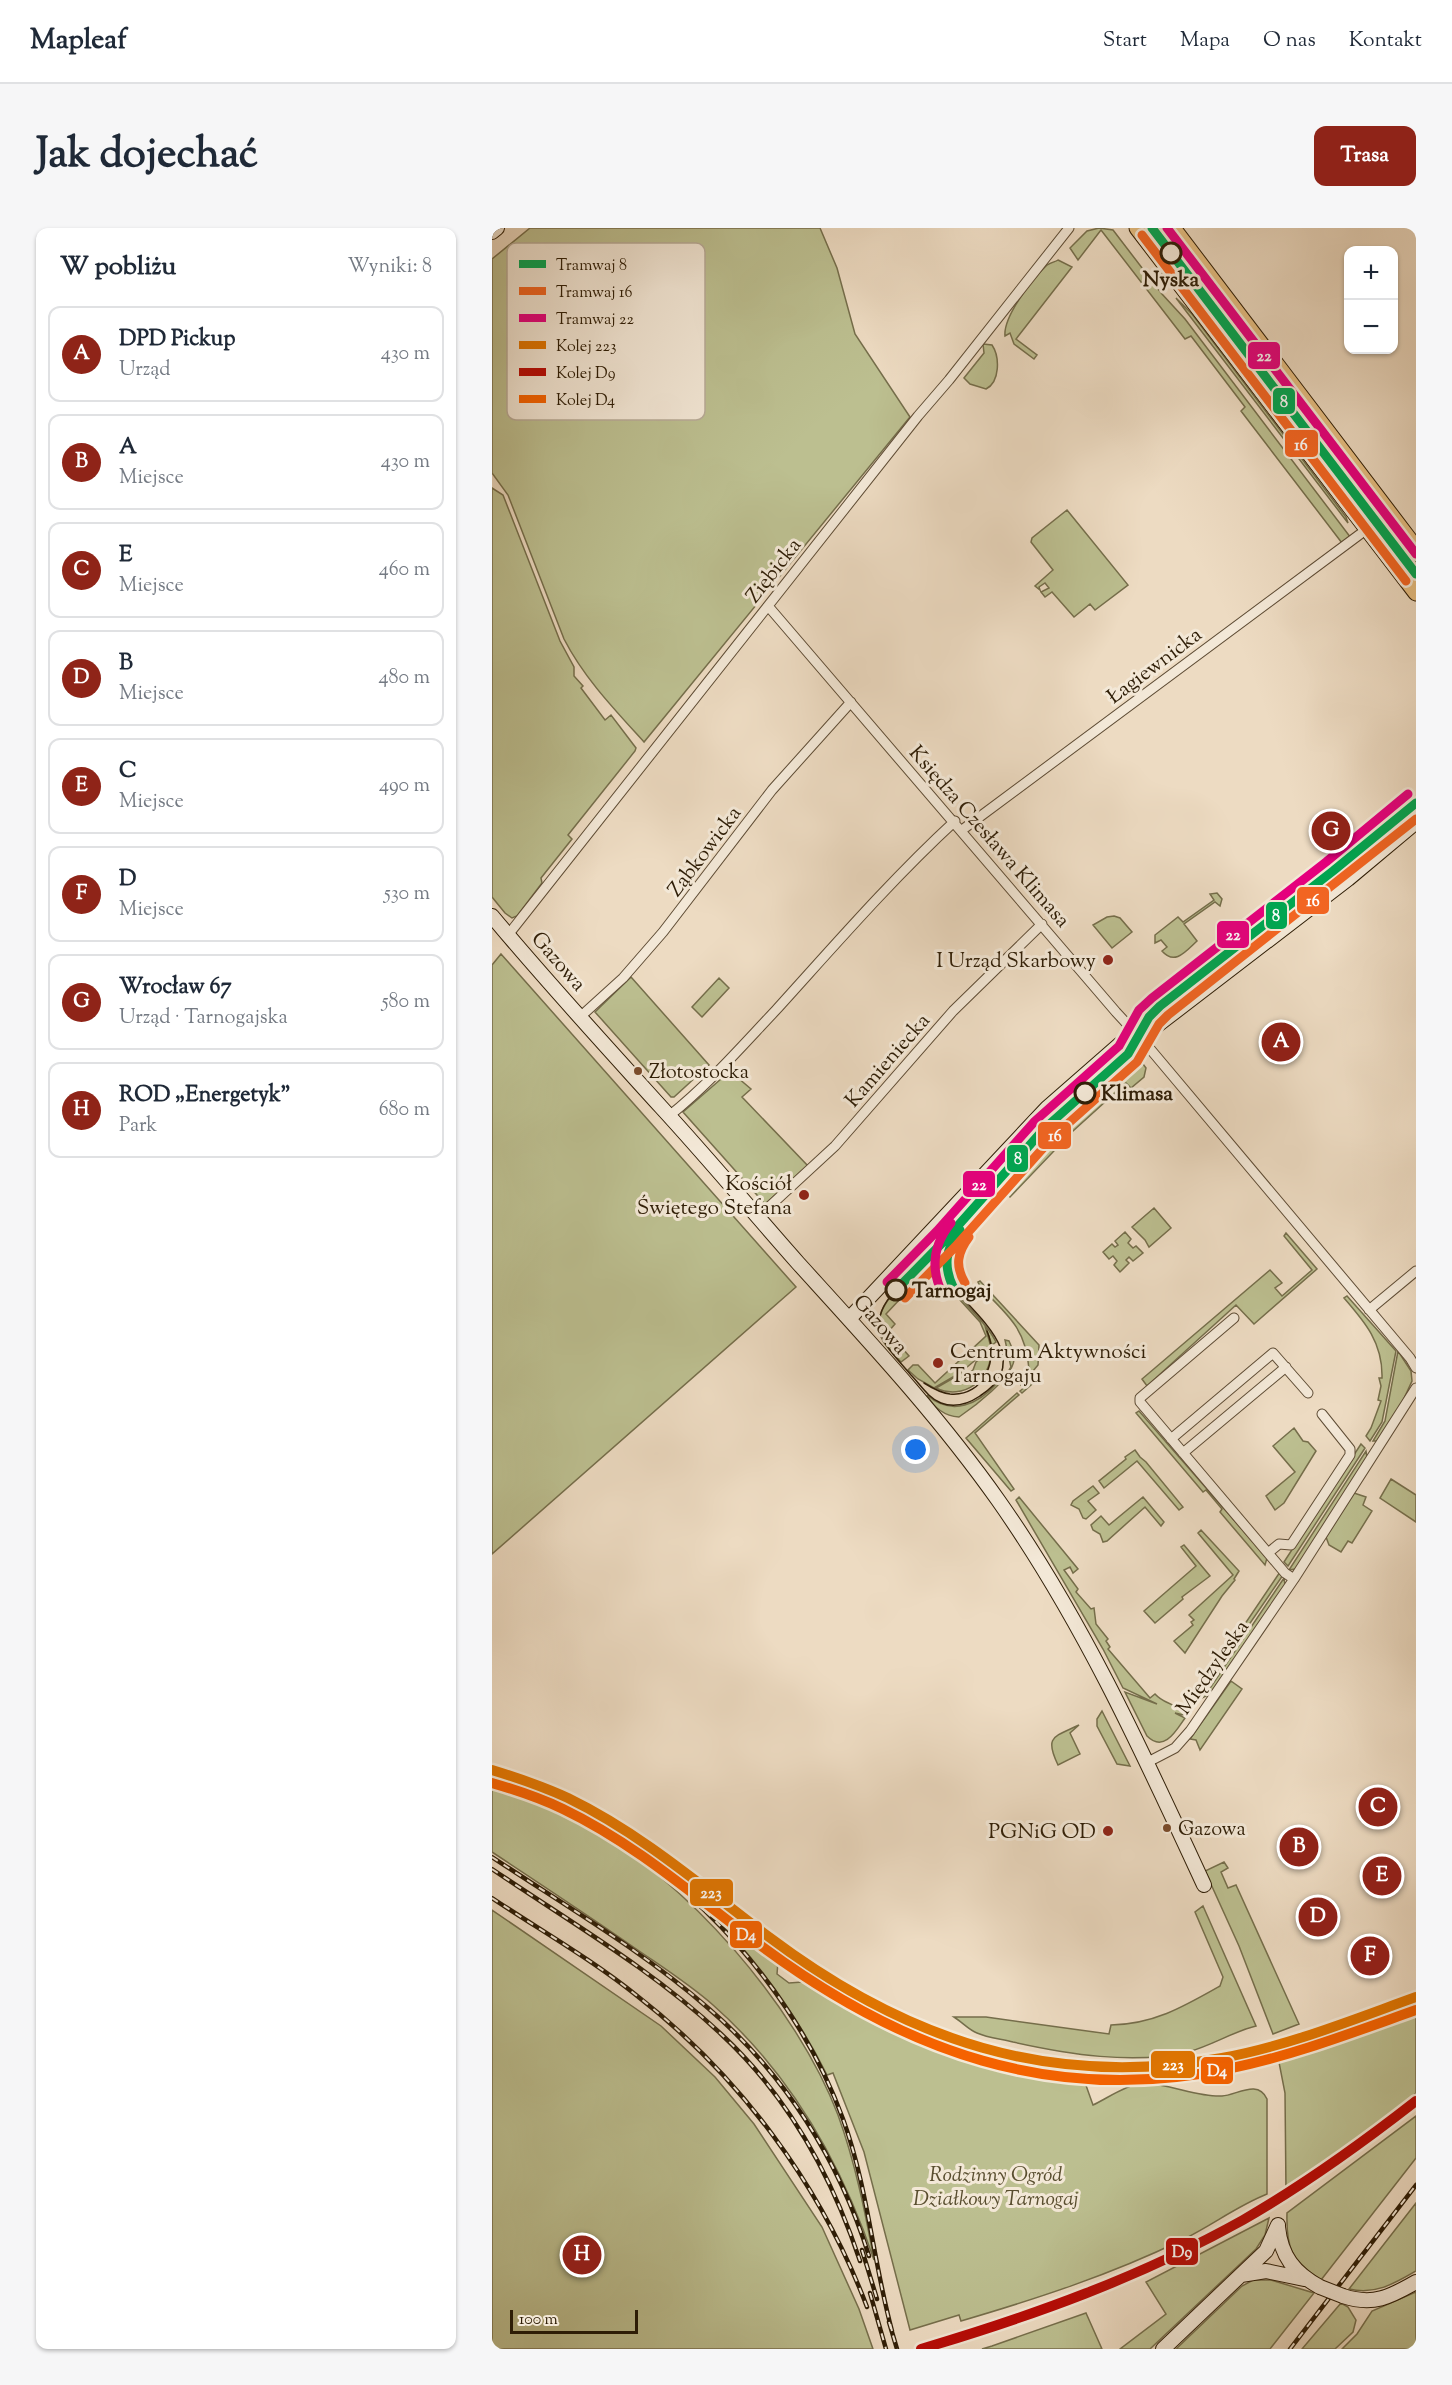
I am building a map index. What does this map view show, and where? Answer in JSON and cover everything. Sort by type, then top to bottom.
[{"type":"main road","points":[[1137,228],[1416,593]]},
{"type":"main road","points":[[1173,228],[1416,548]]},
{"type":"street","points":[[492,232],[497,228]]},
{"type":"street","name":"Ziębicka","points":[[508,935],[1069,228]]},
{"type":"street","name":"Łagiewnicka","points":[[962,830],[1367,529]]},
{"type":"street","name":"Księdza Czesława Klimasa","points":[[768,606],[955,821],[1369,1310]]},
{"type":"street","name":"Ząbkowicka","points":[[580,1017],[623,978],[663,932],[772,790],[851,702]]},
{"type":"street","points":[[669,1116],[708,1083],[895,880],[955,821]]},
{"type":"street","points":[[849,1318],[1027,1128],[1119,1045],[1155,1027],[1343,882],[1416,822]]},
{"type":"street","name":"Gazowa","points":[[492,916],[757,1218],[849,1318],[948,1433],[1008,1514],[1062,1599],[1148,1762],[1203,1886]]},
{"type":"street","name":"Kamieniecka","points":[[757,1218],[835,1146],[953,1011],[1042,924]]},
{"type":"street","points":[[1416,1271],[1369,1310],[1416,1368]]},
{"type":"street","points":[[1234,1318],[1140,1398],[1140,1402],[1268,1553],[1294,1579]]},
{"type":"street","points":[[1171,1439],[1273,1353],[1308,1393]]},
{"type":"street","points":[[1183,1454],[1286,1367]]},
{"type":"street","name":"Międzyleska","points":[[1148,1762],[1175,1748],[1186,1736],[1294,1579],[1416,1388]]},
{"type":"street","points":[[1268,1553],[1279,1544],[1291,1545],[1350,1455],[1350,1449],[1322,1414]]},
{"type":"street","points":[[1162,2349],[1268,2248],[1278,2224],[1284,2254],[1289,2263],[1306,2280]]},
{"type":"street","points":[[1241,2275],[1273,2271],[1306,2280],[1343,2296],[1363,2301],[1378,2300],[1416,2282]]},
{"type":"green space","points":[[530,228],[820,228],[837,268],[855,334],[910,417],[644,742],[601,693],[581,667],[564,639],[508,495],[492,473],[492,259],[507,247],[507,420],[705,420],[705,243],[512,243]]},
{"type":"green space","points":[[1099,228],[1113,230],[1162,294],[1185,319],[1351,538],[1342,543],[1241,411],[1245,407],[1191,336],[1185,339],[1101,230],[1078,260],[1070,248],[1087,231]]},
{"type":"green space","points":[[1185,253],[1416,556],[1416,563],[1182,255]]},
{"type":"green space","points":[[1058,260],[1072,267],[1016,339],[1037,355],[1034,359],[1014,344],[1010,333],[1005,336],[1006,328],[1013,309],[1026,289],[1046,266]]},
{"type":"green space","points":[[1175,261],[1416,577],[1416,585],[1172,264]]},
{"type":"green space","points":[[1176,298],[1192,314],[1346,517],[1348,523]]},
{"type":"green space","points":[[983,344],[992,345],[997,362],[994,381],[986,389],[970,384],[964,378],[984,353]]},
{"type":"green space","points":[[492,488],[503,495],[560,641],[574,667],[574,676],[605,720],[611,715],[636,748],[568,835],[572,839],[541,878],[542,883],[517,916],[512,918],[492,897]]},
{"type":"green space","points":[[1067,510],[1128,585],[1095,610],[1090,604],[1074,617],[1052,592],[1045,597],[1041,592],[1049,588],[1045,583],[1039,587],[1040,590],[1035,586],[1053,570],[1031,542],[1032,538]]},
{"type":"green space","points":[[1217,893],[1222,899],[1220,906],[1215,902],[1184,924],[1197,941],[1185,953],[1176,957],[1171,957],[1162,951],[1167,947],[1161,940],[1155,943],[1155,935],[1178,917],[1183,922],[1214,900],[1210,894]]},
{"type":"green space","points":[[1107,917],[1120,918],[1132,932],[1112,948],[1093,925]]},
{"type":"green space","points":[[501,954],[796,1287],[492,1554],[492,965]]},
{"type":"green space","points":[[631,977],[709,1065],[674,1097],[671,1097],[595,1012]]},
{"type":"green space","points":[[719,978],[729,988],[702,1017],[692,1007]]},
{"type":"green space","points":[[1137,1064],[1143,1064],[1146,1068],[1144,1077],[1131,1088],[1126,1083],[1073,1131],[1010,1197],[1000,1187],[1071,1112],[1075,1116]]},
{"type":"green space","points":[[731,1072],[751,1089],[742,1097],[808,1166],[765,1204],[683,1112],[721,1079],[727,1079]]},
{"type":"green space","points":[[993,1195],[1001,1201],[959,1241],[955,1238]]},
{"type":"green space","points":[[1154,1208],[1171,1228],[1149,1247],[1132,1227]]},
{"type":"green space","points":[[1125,1232],[1131,1239],[1128,1243],[1133,1248],[1136,1246],[1143,1253],[1133,1261],[1129,1257],[1126,1260],[1129,1263],[1120,1272],[1114,1265],[1117,1261],[1113,1256],[1109,1259],[1103,1252],[1112,1244],[1115,1247],[1118,1245],[1115,1241]]},
{"type":"green space","points":[[1286,1233],[1317,1269],[1254,1324],[1236,1305],[1147,1386],[1142,1379],[1270,1270],[1282,1283],[1275,1288],[1282,1296],[1312,1270],[1284,1236]]},
{"type":"green space","points":[[926,1261],[930,1261],[944,1277],[947,1277],[958,1294],[985,1325],[996,1342],[992,1345],[985,1326],[991,1347],[960,1373],[934,1388],[908,1370],[913,1365],[918,1365],[935,1383],[986,1336],[980,1322],[930,1267],[886,1314],[895,1324],[888,1332],[909,1356],[901,1362],[887,1347],[879,1329],[879,1318],[891,1296]]},
{"type":"green space","points":[[980,1281],[1039,1345],[1038,1365],[1033,1371],[1039,1378],[1022,1393],[1020,1391],[1031,1382],[1028,1379],[1021,1385],[1020,1381],[1029,1369],[1024,1343],[1007,1315],[981,1288],[978,1282]]},
{"type":"green space","points":[[1347,1296],[1396,1351],[1382,1422],[1370,1441],[1366,1436],[1381,1401],[1378,1400],[1382,1365],[1371,1334],[1344,1298]]},
{"type":"green space","points":[[1005,1340],[1010,1343],[1014,1360],[1012,1367],[1007,1375],[991,1392],[959,1417],[945,1413],[933,1404],[927,1395],[936,1402],[955,1406],[974,1402],[991,1390],[1011,1367]]},
{"type":"green space","points":[[991,1350],[987,1370],[974,1385],[956,1392],[936,1388],[962,1373],[967,1374],[973,1370],[976,1362]]},
{"type":"green space","points":[[1398,1351],[1411,1371],[1412,1381],[1400,1407],[1377,1441],[1373,1441],[1385,1421]]},
{"type":"green space","points":[[1017,1393],[1019,1395],[975,1433],[1014,1489],[1011,1491],[966,1438]]},
{"type":"green space","points":[[1139,1411],[1267,1558],[1265,1565],[1220,1512],[1222,1509],[1206,1490],[1203,1492],[1136,1413]]},
{"type":"green space","points":[[1294,1428],[1303,1441],[1308,1442],[1316,1451],[1284,1503],[1275,1510],[1266,1496],[1295,1472],[1273,1446]]},
{"type":"green space","points":[[1361,1444],[1365,1448],[1288,1566],[1284,1562]]},
{"type":"green space","points":[[1135,1450],[1183,1507],[1179,1510],[1137,1461],[1104,1488],[1099,1481]]},
{"type":"green space","points":[[1366,1451],[1367,1458],[1299,1564],[1295,1569],[1289,1570]]},
{"type":"green space","points":[[1391,1479],[1416,1495],[1416,1522],[1380,1498]]},
{"type":"green space","points":[[1093,1486],[1099,1493],[1088,1501],[1096,1510],[1086,1519],[1083,1518],[1079,1509],[1071,1505]]},
{"type":"green space","points":[[1354,1493],[1366,1497],[1363,1505],[1372,1511],[1352,1543],[1348,1541],[1341,1552],[1329,1545],[1326,1537]]},
{"type":"green space","points":[[1019,1497],[1078,1569],[1073,1573],[1070,1567],[1064,1570],[1078,1589],[1076,1592],[1091,1609],[1094,1608],[1096,1624],[1108,1639],[1106,1641],[1110,1647],[1108,1649],[1150,1698],[1155,1694],[1179,1710],[1189,1702],[1193,1706],[1188,1716],[1175,1713],[1185,1718],[1169,1738],[1159,1742],[1147,1736],[1125,1692],[1157,1704],[1123,1688],[1103,1649],[1016,1500]]},
{"type":"green space","points":[[1143,1497],[1164,1522],[1161,1526],[1145,1507],[1103,1542],[1100,1534],[1093,1530],[1091,1525],[1101,1516],[1109,1525]]},
{"type":"green space","points":[[1201,1530],[1239,1571],[1185,1653],[1174,1641],[1193,1625],[1191,1622],[1194,1620],[1189,1615],[1233,1575],[1198,1533]]},
{"type":"green space","points":[[1184,1545],[1210,1576],[1182,1597],[1183,1599],[1155,1623],[1144,1611],[1196,1566],[1181,1547]]},
{"type":"green space","points":[[1280,1572],[1283,1575],[1209,1683],[1207,1680]]},
{"type":"green space","points":[[1284,1578],[1285,1585],[1210,1694],[1204,1697]]},
{"type":"green space","points":[[1231,1681],[1242,1689],[1200,1750],[1196,1740],[1190,1739]]},
{"type":"green space","points":[[1102,1711],[1130,1766],[1117,1764],[1097,1726],[1097,1719]]},
{"type":"green space","points":[[1079,1725],[1070,1733],[1080,1754],[1058,1765],[1052,1748],[1054,1739]]},
{"type":"green space","points":[[492,1787],[562,1814],[623,1848],[661,1877],[734,1949],[767,1990],[795,2032],[819,2074],[838,2115],[859,2187],[874,2260],[861,2224],[829,2154],[790,2090],[766,2060],[741,2032],[694,1989],[492,1852]]},
{"type":"green space","name":"Rodzinny Ogród Działkowy Tarnogaj","points":[[604,1820],[672,1864],[779,1949],[777,1974],[789,1983],[816,1981],[870,2011],[867,2019],[933,2047],[979,2062],[1083,2077],[1093,2105],[1139,2084],[1158,2085],[1213,2096],[1258,2090],[1267,2099],[1267,2194],[1182,2240],[1100,2275],[961,2321],[959,2315],[910,2330],[864,2152],[833,2073],[827,2075],[784,2002],[759,1967],[731,1935],[702,1904],[670,1876],[601,1825]]},
{"type":"green space","points":[[1224,1862],[1228,1868],[1221,1872],[1228,1888],[1236,1885],[1299,2024],[1273,2034],[1239,1946],[1205,1871]]},
{"type":"green space","points":[[1203,1906],[1256,2026],[1188,2052],[1167,2056],[1123,2058],[1078,2054],[981,2035],[954,2017],[986,2017],[1109,2034],[1111,2025],[1127,2024],[1168,2013],[1220,1986],[1223,1977],[1195,1912]]},
{"type":"green space","points":[[492,1910],[661,2026],[715,2077],[754,2124],[822,2227],[859,2309],[873,2349],[492,2349]]},
{"type":"green space","points":[[1416,2007],[1416,2093],[1368,2134],[1286,2190],[1285,2093],[1277,2052]]},
{"type":"green space","points":[[1416,2116],[1416,2158],[1321,2280],[1303,2266],[1292,2252],[1289,2244],[1287,2213]]},
{"type":"green space","points":[[1416,2203],[1416,2271],[1384,2287],[1367,2291],[1349,2289]]},
{"type":"green space","points":[[1269,2218],[1265,2235],[1256,2249],[1150,2349],[1120,2349],[1166,2314],[1146,2282]]},
{"type":"green space","points":[[1253,2280],[1271,2280],[1314,2293],[1270,2349],[1176,2349],[1242,2286]]},
{"type":"green space","points":[[1416,2292],[1416,2349],[1342,2349],[1357,2334],[1372,2311]]},
{"type":"green space","points":[[1341,2303],[1348,2307],[1356,2320],[1353,2332],[1335,2349],[1302,2349]]},
{"type":"green space","points":[[1086,2313],[1102,2349],[982,2349],[992,2346]]},
{"type":"tram line","name":"8","points":[[1152,228],[1416,574]]},
{"type":"tram line","name":"22","points":[[1167,228],[1416,554]]},
{"type":"tram line","name":"16","points":[[1142,235],[1406,581]]},
{"type":"tram line","name":"22","points":[[887,1282],[937,1231],[1035,1121],[1119,1046],[1139,1010],[1408,794]]},
{"type":"tram line","name":"8","points":[[896,1290],[946,1239],[1044,1129],[1128,1054],[1149,1017],[1160,1006],[1416,803]]},
{"type":"tram line","name":"16","points":[[905,1298],[955,1247],[1053,1137],[1137,1062],[1159,1024],[1168,1015],[1416,819]]},
{"type":"tram line","name":"22","points":[[943,1295],[936,1276],[935,1258],[940,1240],[951,1223]]},
{"type":"tram line","name":"8","points":[[954,1289],[948,1273],[947,1258],[951,1244],[960,1230]]},
{"type":"tram line","name":"16","points":[[965,1283],[960,1271],[959,1260],[969,1237]]},
{"type":"tram line","points":[[896,1290],[880,1314],[879,1325],[886,1345],[932,1398],[941,1403],[956,1405],[975,1399],[995,1383],[1003,1369],[1003,1355],[988,1327],[954,1289]]},
{"type":"tram line","points":[[924,1383],[950,1394],[962,1393],[980,1383],[990,1364],[991,1353],[987,1331]]},
{"type":"railway","points":[[492,1782],[549,1803],[604,1832],[657,1869],[705,1911],[749,1958],[787,2009],[818,2063],[852,2145],[892,2331]]},
{"type":"railway","points":[[492,1857],[657,1967],[736,2034],[785,2090],[806,2121],[842,2186],[869,2256]]},
{"type":"railway","points":[[492,1869],[610,1947],[668,1989],[721,2034],[745,2058],[767,2084],[805,2139],[836,2198],[860,2261]]},
{"type":"railway","points":[[492,1898],[619,1982],[674,2026],[709,2060],[773,2135],[801,2176],[826,2218],[867,2307]]},
{"type":"railway","points":[[1290,2349],[1416,2185]]},
{"type":"railway","points":[[862,2250],[877,2299]]},
{"type":"railway","points":[[870,2293],[886,2349]]},
{"type":"railway","points":[[889,2322],[897,2349]]},
{"type":"rail line","name":"223","points":[[492,1770],[568,1798],[595,1812],[647,1845],[769,1937],[821,1973],[873,2004],[927,2029],[982,2048],[1039,2060],[1098,2067],[1159,2066],[1222,2058],[1271,2047],[1416,1997]]},
{"type":"rail line","name":"D4","points":[[492,1783],[554,1805],[591,1823],[667,1874],[764,1948],[817,1984],[871,2015],[926,2041],[982,2061],[1041,2074],[1101,2080],[1163,2078],[1251,2064],[1323,2043],[1416,2010]]},
{"type":"rail line","name":"D9","points":[[921,2349],[1085,2294],[1204,2241],[1266,2207],[1310,2178],[1416,2101]]},
{"type":"place","name":"Nyska","points":[[1171,253]]},
{"type":"place","name":"Wrocław 67","points":[[1331,831]]},
{"type":"place","name":"I Urząd Skarbowy","points":[[1108,960]]},
{"type":"place","name":"DPD Pickup","points":[[1281,1042]]},
{"type":"place","name":"Złotostocka","points":[[638,1071]]},
{"type":"place","name":"Klimasa","points":[[1085,1093]]},
{"type":"place","name":"Kościół Świętego Stefana","points":[[804,1195]]},
{"type":"place","name":"Tarnogaj","points":[[896,1290]]},
{"type":"place","name":"Centrum Aktywności Tarnogaju","points":[[938,1363]]},
{"type":"place","name":"E","points":[[1378,1807]]},
{"type":"place","name":"Gazowa","points":[[1167,1828]]},
{"type":"place","name":"PGNiG OD","points":[[1108,1831]]},
{"type":"place","name":"A","points":[[1299,1847]]},
{"type":"place","name":"C","points":[[1382,1876]]},
{"type":"place","name":"B","points":[[1318,1917]]},
{"type":"place","name":"D","points":[[1370,1956]]},
{"type":"place","name":"ROD „Energetyk”","points":[[582,2255]]}]
